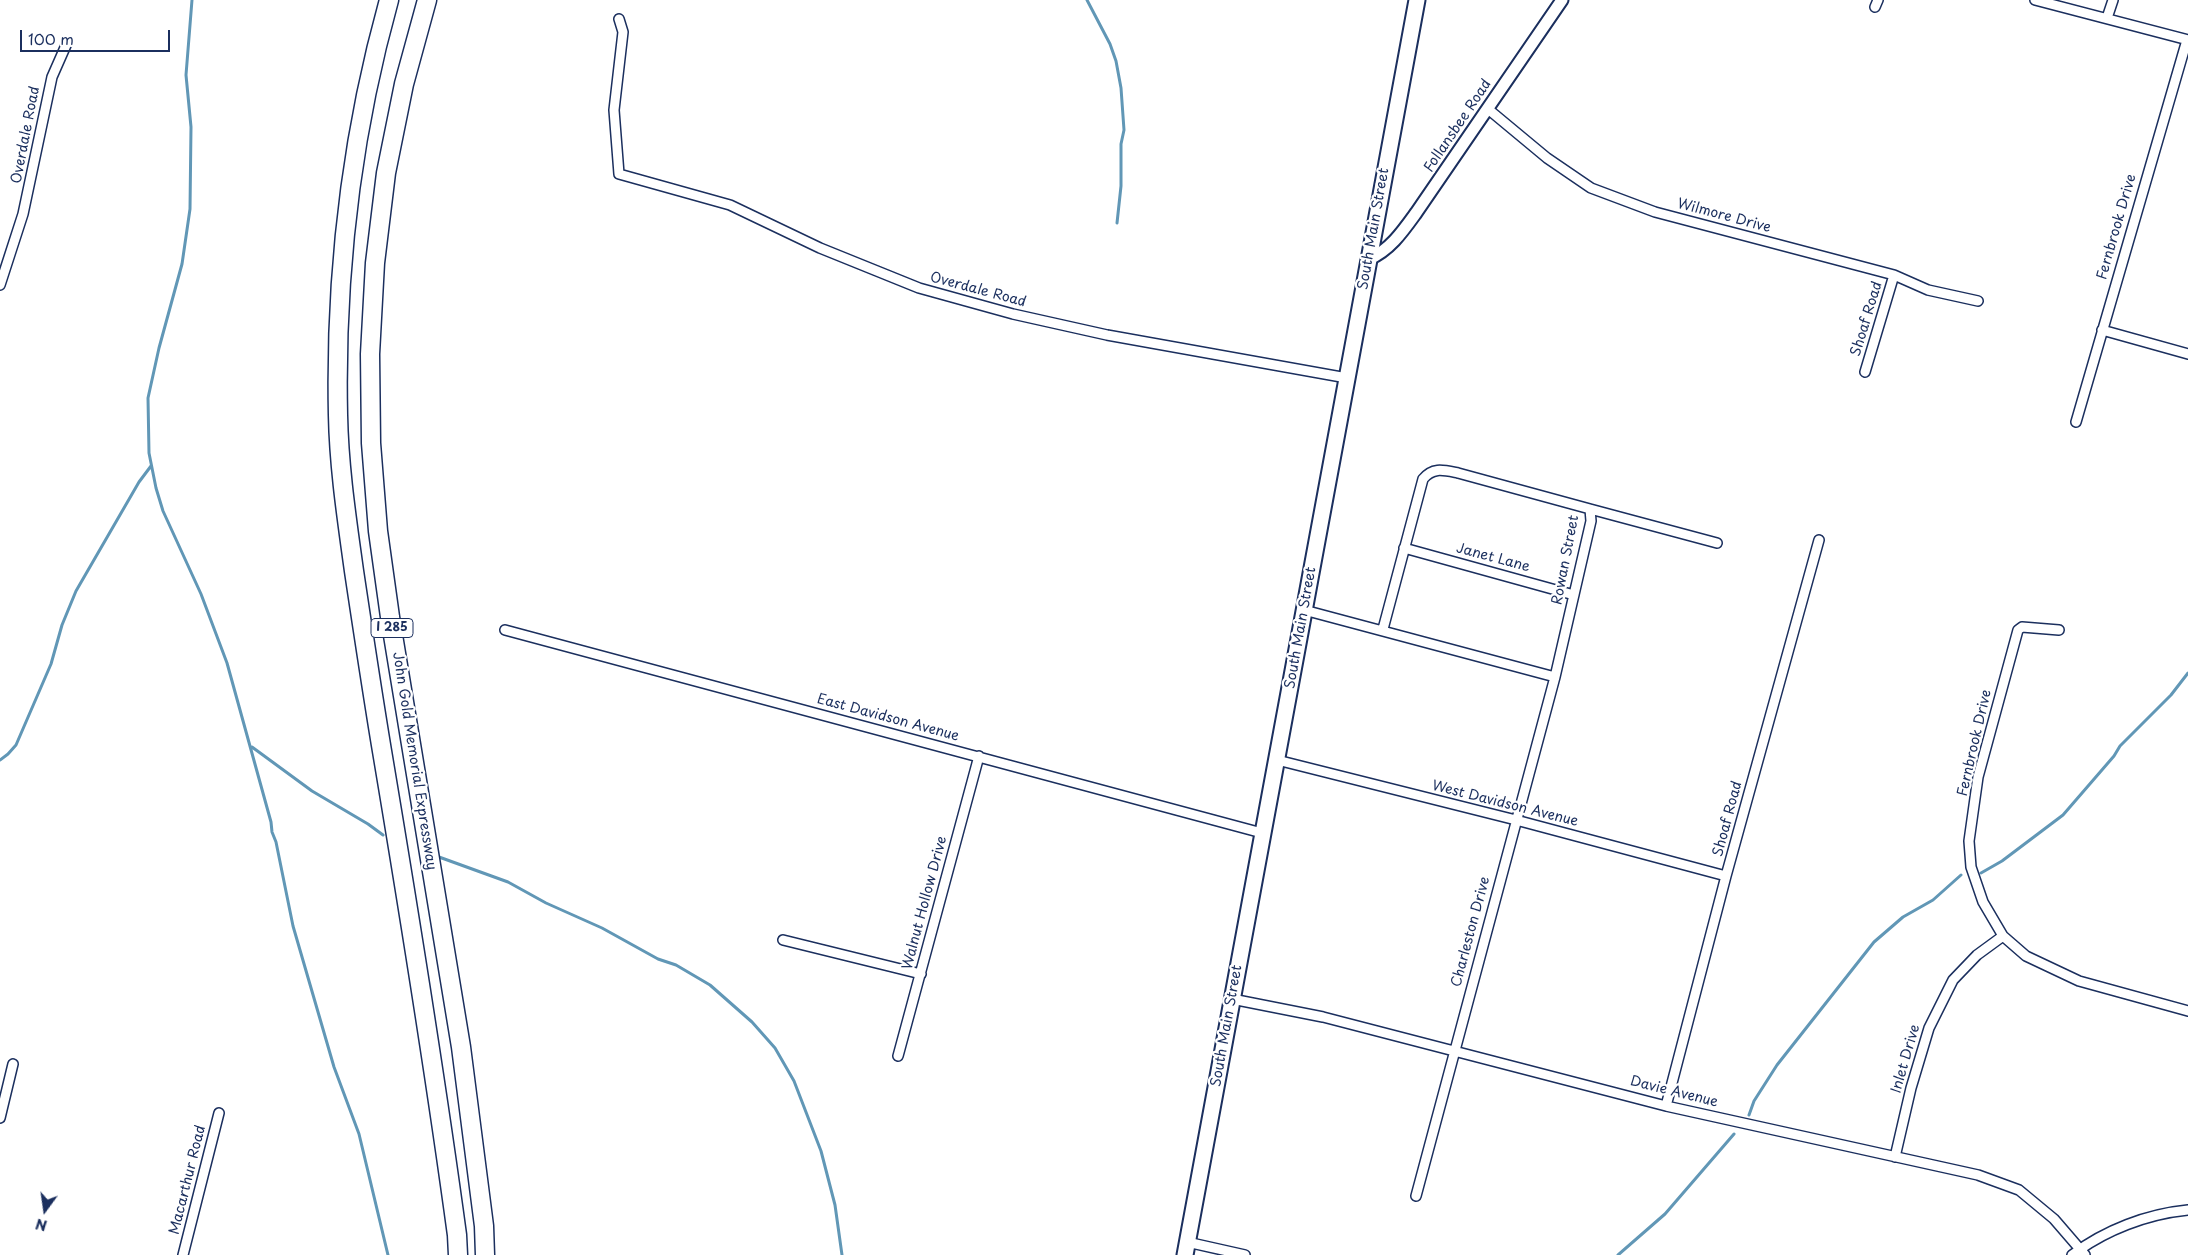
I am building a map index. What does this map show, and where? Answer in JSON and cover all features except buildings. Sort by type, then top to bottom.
[{"type":"highway","name":"I 285","points":[[389,0],[366,91],[351,178],[337,340],[338,419],[344,498],[367,659],[435,1071],[458,1255]]},
{"type":"highway","name":"John Gold Memorial Expressway","points":[[427,0],[404,84],[386,173],[376,254],[370,354],[371,443],[378,531],[461,1047],[484,1226],[485,1255]]},
{"type":"main road","name":"South Main Street","points":[[1186,1248],[1417,0]]},
{"type":"street","name":"Follansbee Road","points":[[1369,259],[1385,250],[1402,232],[1562,0]]},
{"type":"street","points":[[2036,0],[2188,40]]},
{"type":"street","points":[[2107,18],[2113,0]]},
{"type":"street","name":"Overdale Road","points":[[619,19],[623,32],[614,110],[619,174],[730,205],[820,248],[919,288],[1013,314],[1107,335],[1347,378]]},
{"type":"street","name":"Fernbrook Drive","points":[[2076,422],[2188,40]]},
{"type":"street","name":"Overdale Road","points":[[0,285],[23,214],[52,77],[67,42]]},
{"type":"street","name":"Wilmore Drive","points":[[1488,109],[1547,158],[1591,188],[1655,212],[1894,275],[1928,290],[1978,301]]},
{"type":"street","name":"Shoaf Road","points":[[1865,372],[1894,275]]},
{"type":"street","points":[[2102,330],[2188,354]]},
{"type":"street","name":"Rowan Street","points":[[1383,629],[1422,479],[1429,472],[1437,470],[1466,475],[1590,509],[1591,522],[1555,677]]},
{"type":"street","points":[[1590,509],[1717,543]]},
{"type":"street","name":"Shoaf Road","points":[[1666,1106],[1726,876],[1819,540]]},
{"type":"street","name":"Janet Lane","points":[[1404,548],[1574,595]]},
{"type":"street","points":[[1304,610],[1383,629],[1555,677]]},
{"type":"street","name":"Fernbrook Drive","points":[[2059,630],[2022,627],[2018,630],[1978,777],[1969,854],[1976,885],[1983,902],[2003,936],[2026,956],[2079,981],[2188,1011]]},
{"type":"street","name":"East Davidson Avenue","points":[[505,630],[1262,833]]},
{"type":"street","name":"Charleston Drive","points":[[1416,1196],[1555,677]]},
{"type":"street","name":"Walnut Hollow Drive","points":[[898,1056],[978,756]]},
{"type":"street","name":"West Davidson Avenue","points":[[1277,760],[1516,820],[1726,876]]},
{"type":"street","name":"Inlet Drive","points":[[1895,1157],[1911,1088],[1928,1028],[1953,980],[1977,955],[2003,936]]},
{"type":"street","points":[[783,940],[921,974]]},
{"type":"street","name":"Davie Avenue","points":[[1232,999],[1324,1016],[1666,1106],[1978,1175],[2018,1190],[2054,1219],[2083,1252]]},
{"type":"street","points":[[0,1118],[13,1064]]},
{"type":"street","name":"Macarthur Road","points":[[183,1255],[219,1113]]},
{"type":"street","points":[[2072,1255],[2083,1252],[2134,1222],[2188,1210]]},
{"type":"street","points":[[1186,1248],[1246,1255]]},
{"type":"waterway","points":[[192,0],[186,75],[191,127],[190,209],[182,264],[159,348],[148,398],[149,453],[163,511],[201,594],[227,663],[271,822],[293,926],[334,1067],[359,1134],[388,1255]]},
{"type":"waterway","points":[[1087,0],[1110,44],[1116,61],[1121,88],[1124,130],[1121,144],[1121,186],[1117,223]]},
{"type":"waterway","points":[[0,760],[16,745],[51,664],[62,625],[76,591],[139,482],[151,466]]},
{"type":"waterway","points":[[1981,873],[2002,861],[2063,815],[2114,756],[2120,746],[2171,695],[2188,673]]},
{"type":"waterway","points":[[252,747],[312,791],[383,835]]},
{"type":"waterway","points":[[439,857],[508,882],[546,903],[602,928],[658,959],[676,965],[710,985],[752,1022],[775,1048],[794,1081],[821,1151],[835,1205],[842,1255]]},
{"type":"waterway","points":[[1749,1115],[1754,1101],[1777,1065],[1874,942],[1903,917],[1933,900],[1961,875]]},
{"type":"waterway","points":[[1618,1255],[1665,1214],[1734,1134]]}]
